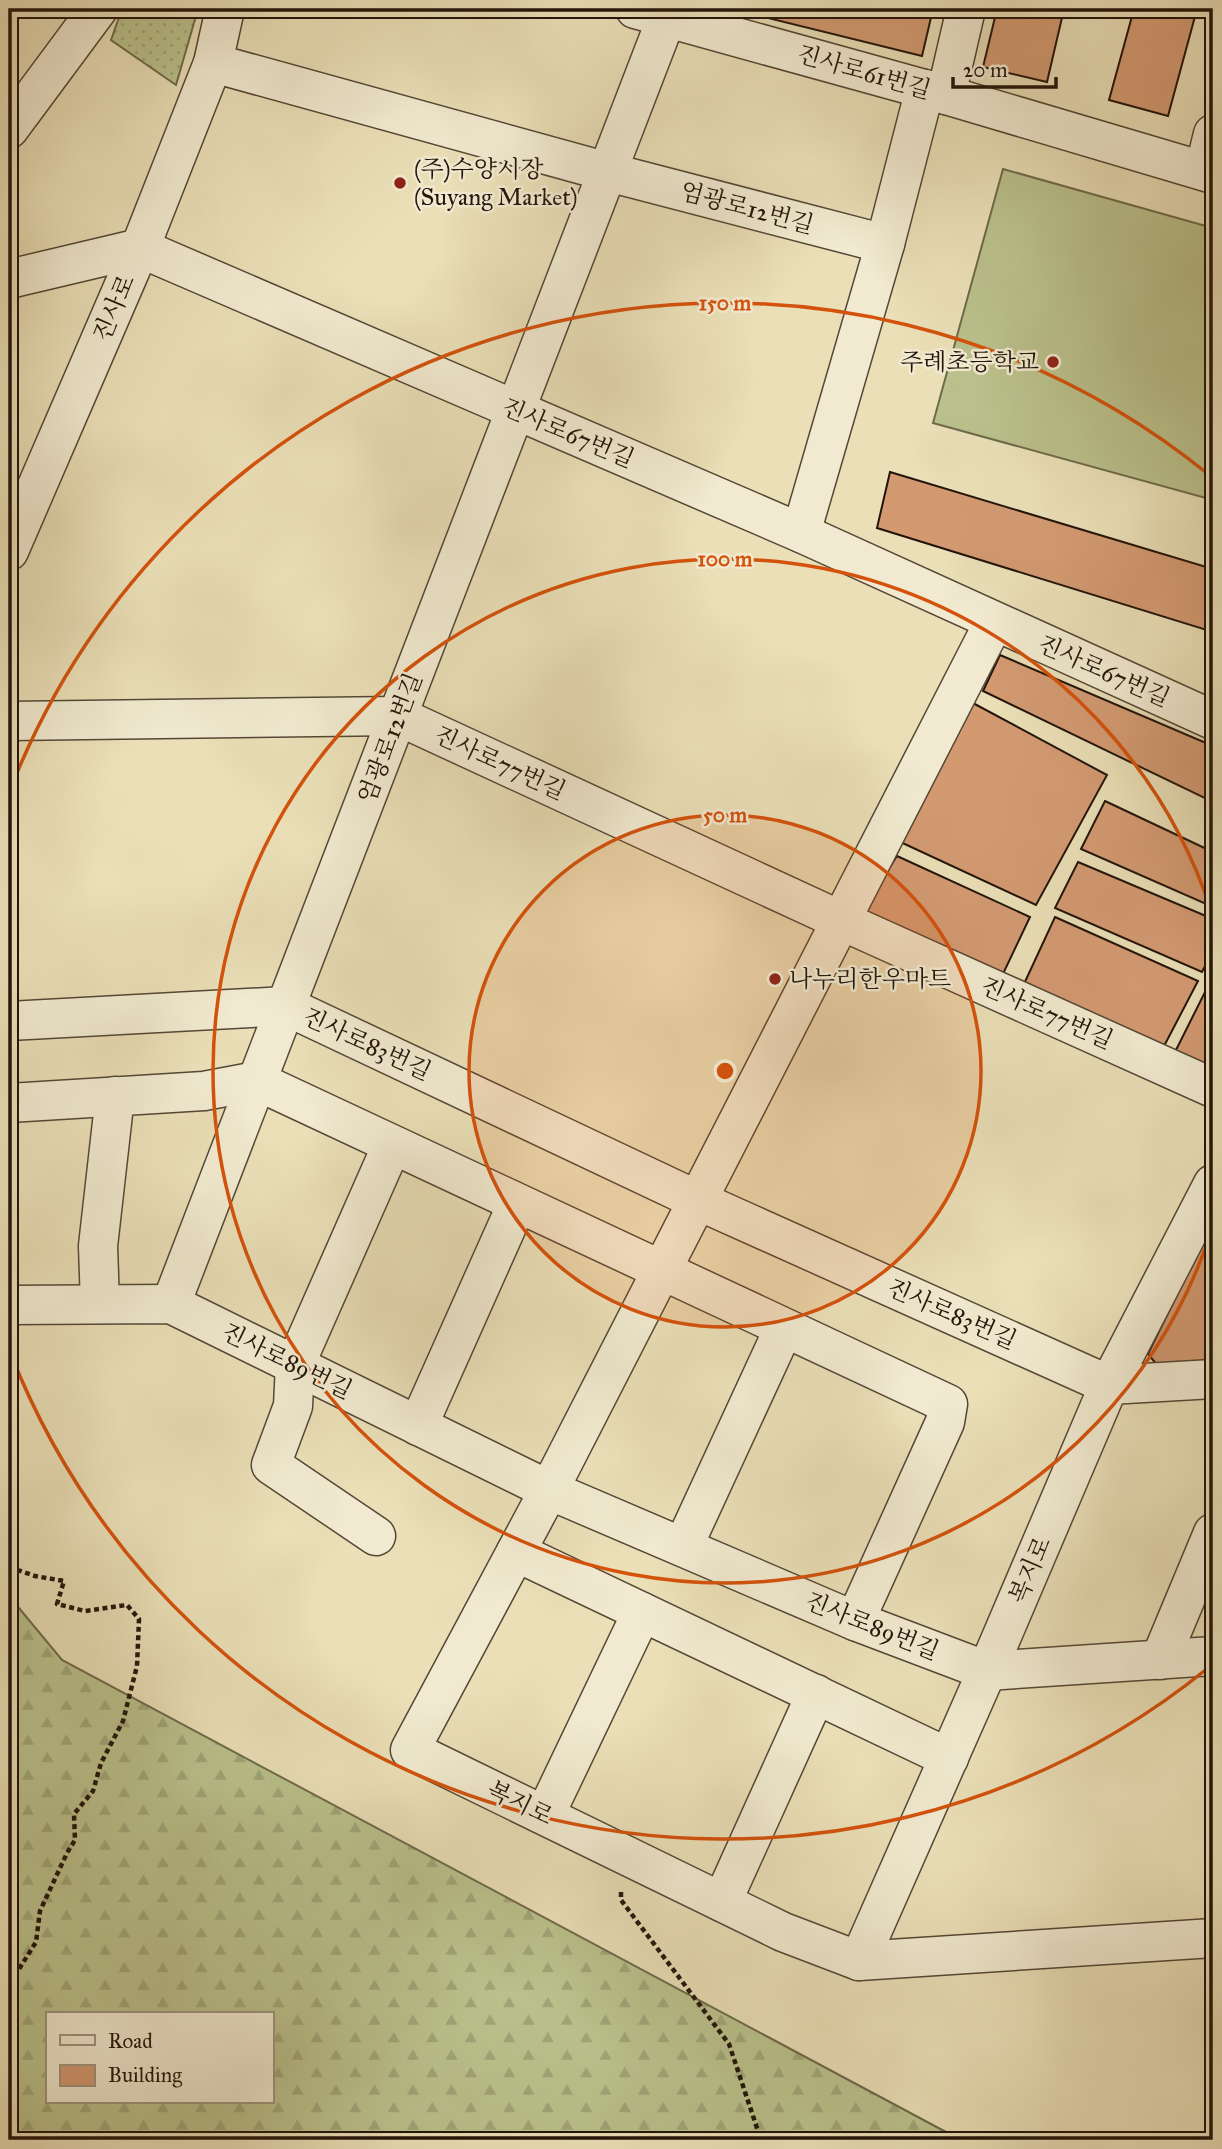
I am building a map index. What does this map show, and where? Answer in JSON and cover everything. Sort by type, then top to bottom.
[{"type":"street","points":[[9,129],[98,9]]},
{"type":"street","name":"진사로","points":[[9,551],[140,248],[213,63],[225,9]]},
{"type":"street","points":[[801,533],[885,244],[935,92],[966,9]]},
{"type":"street","name":"엄광로12번길","points":[[171,1304],[608,172],[658,12]]},
{"type":"street","name":"진사로61번길","points":[[658,12],[1209,172]]},
{"type":"street","name":"엄광로12번길","points":[[213,63],[608,172],[885,244]]},
{"type":"street","points":[[1209,172],[1213,134]]},
{"type":"street","points":[[9,279],[140,248]]},
{"type":"street","name":"진사로67번길","points":[[140,248],[801,533],[1213,720]]},
{"type":"street","points":[[949,1758],[516,1552],[994,622]]},
{"type":"street","name":"진사로77번길","points":[[9,720],[398,716],[842,921],[1213,1088]]},
{"type":"street","name":"진사로83번길","points":[[9,1021],[286,1006],[699,1200],[1109,1385],[1213,1379]]},
{"type":"street","points":[[9,1103],[204,1091],[257,1081],[948,1404],[945,1422],[855,1621]]},
{"type":"street","points":[[100,1304],[98,1246],[115,1097]]},
{"type":"street","points":[[376,1536],[271,1465],[293,1406],[295,1365],[392,1145]]},
{"type":"street","name":"복지로","points":[[859,1961],[1109,1385],[1213,1184]]},
{"type":"street","points":[[418,1426],[517,1204]]},
{"type":"street","name":"진사로89번길","points":[[9,1305],[171,1304],[549,1490],[855,1621],[987,1671],[1213,1656]]},
{"type":"street","points":[[683,1547],[784,1328]]},
{"type":"street","points":[[1160,1660],[1213,1533]]},
{"type":"street","name":"복지로","points":[[516,1552],[410,1750],[783,1932],[859,1961],[1213,1938]]},
{"type":"street","points":[[545,1815],[642,1612]]},
{"type":"street","points":[[722,1902],[816,1695]]},
{"type":"path","points":[[9,1567],[35,1576],[64,1581],[57,1604],[85,1611],[127,1605],[139,1619],[137,1666],[123,1721],[101,1763],[93,1791],[74,1814],[75,1840],[66,1853],[40,1911],[36,1942],[9,1985]]},
{"type":"path","points":[[617,1850],[621,1900],[730,2044],[761,2140]]},
{"type":"green space","points":[[122,9],[198,9],[176,85],[111,40]]},
{"type":"green space","points":[[1003,169],[1213,228],[1213,500],[933,423]]},
{"type":"green space","points":[[9,1596],[62,1660],[961,2140],[9,2140]]},
{"type":"building","points":[[732,9],[933,9],[922,56]]},
{"type":"building","points":[[997,9],[1064,9],[1047,82],[983,67]]},
{"type":"building","points":[[1134,9],[1197,9],[1168,116],[1109,100]]},
{"type":"building","points":[[890,472],[1213,569],[1213,632],[877,528]]},
{"type":"building","points":[[1000,655],[1213,746],[1213,802],[983,691]]},
{"type":"building","points":[[971,702],[1107,775],[1036,905],[896,840]]},
{"type":"building","points":[[1105,801],[1213,852],[1213,907],[1081,849]]},
{"type":"building","points":[[897,856],[1030,917],[1002,976],[860,912]]},
{"type":"building","points":[[1078,862],[1213,919],[1213,951],[1202,972],[1055,908]]},
{"type":"building","points":[[1055,917],[1198,981],[1162,1050],[1023,986]]},
{"type":"building","points":[[1209,984],[1213,986],[1213,1074],[1173,1056]]},
{"type":"building","points":[[1213,1221],[1213,1371],[1166,1376],[1148,1354]]},
{"type":"place","name":"(주)수양시장 (Suyang Market)","points":[[400,183]]},
{"type":"place","name":"주례초등학교","points":[[1053,362]]},
{"type":"place","name":"나누리한우마트","points":[[775,979]]}]
